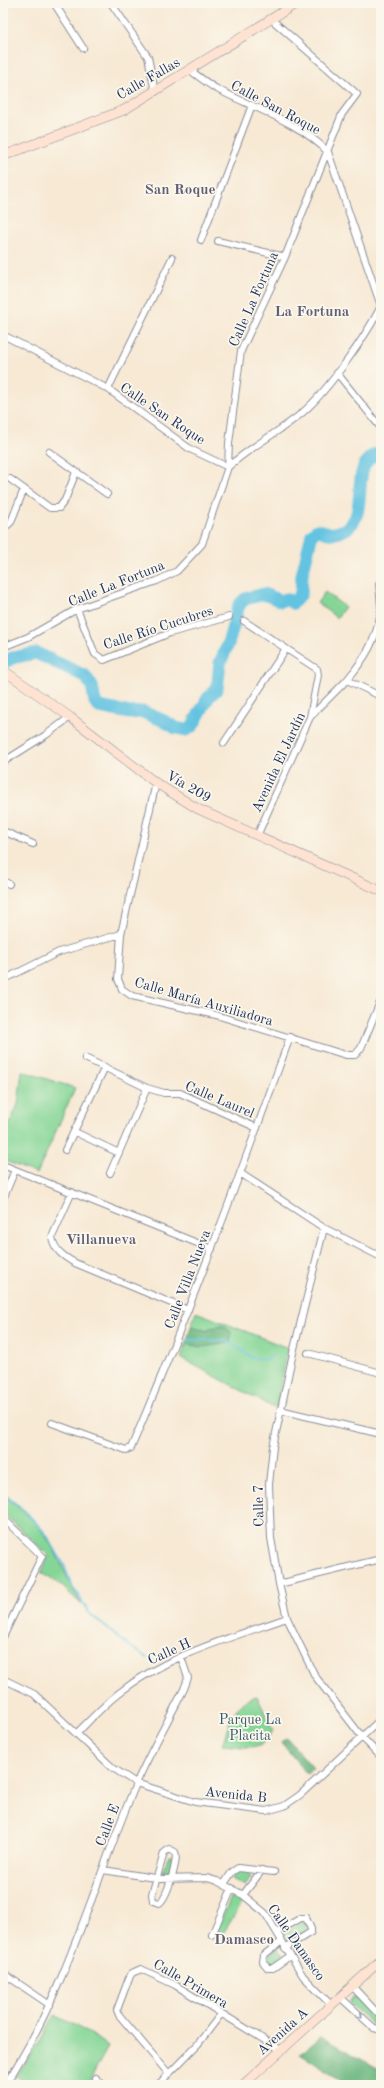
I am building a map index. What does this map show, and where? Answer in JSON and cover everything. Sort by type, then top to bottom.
[{"type":"street","points":[[54,3],[83,48]]},
{"type":"street","points":[[111,3],[148,57],[155,92]]},
{"type":"street","name":"Calle Fallas","points":[[3,156],[124,110],[297,3]]},
{"type":"street","name":"Calle La Fortuna","points":[[3,648],[28,637],[77,610],[156,581],[177,571],[192,558],[202,544],[228,467],[229,443],[241,351],[285,257],[342,114],[357,94],[271,19]]},
{"type":"street","name":"Calle San Roque","points":[[3,335],[108,389],[190,449],[228,467],[244,452],[271,437],[303,413],[337,374],[375,318],[381,306],[328,152],[319,142],[272,114],[215,88],[190,70]]},
{"type":"street","points":[[201,240],[252,105]]},
{"type":"street","points":[[218,241],[285,257]]},
{"type":"street","points":[[108,389],[172,258]]},
{"type":"street","points":[[337,374],[381,428]]},
{"type":"street","points":[[49,452],[107,494]]},
{"type":"street","points":[[10,479],[50,508],[59,508],[65,500],[76,472]]},
{"type":"street","points":[[3,526],[11,522],[24,489]]},
{"type":"street","points":[[381,580],[379,584],[381,606]]},
{"type":"street","name":"Calle Río Cucubres","points":[[77,610],[95,654],[104,660],[170,633],[229,617]]},
{"type":"street","name":"Avenida El Jardín","points":[[257,836],[310,717],[347,680],[370,649],[378,627],[381,611]]},
{"type":"street","points":[[244,621],[285,650],[317,669],[318,675],[310,717]]},
{"type":"street","points":[[224,743],[285,650]]},
{"type":"street","name":"Vía 209","points":[[4,671],[70,717],[156,783],[198,809],[381,891]]},
{"type":"street","points":[[347,680],[379,696],[381,688]]},
{"type":"street","points":[[3,762],[46,736],[70,717]]},
{"type":"street","name":"Calle María Auxiliadora","points":[[156,783],[121,934],[118,979],[122,989],[132,996],[216,1016],[346,1055],[354,1055],[361,1048],[381,1000]]},
{"type":"street","points":[[3,831],[33,844]]},
{"type":"street","points":[[3,980],[59,952],[121,934]]},
{"type":"street","name":"Calle Villa Nueva","points":[[52,1423],[126,1450],[131,1448],[161,1379],[212,1249],[290,1037]]},
{"type":"street","name":"Calle Laurel","points":[[85,1058],[147,1088],[164,1093],[180,1093],[257,1128]]},
{"type":"street","points":[[65,1150],[105,1067]]},
{"type":"street","points":[[110,1173],[147,1088]]},
{"type":"street","points":[[74,1132],[119,1153]]},
{"type":"street","points":[[3,1165],[212,1249]]},
{"type":"street","points":[[3,1199],[16,1170]]},
{"type":"street","points":[[240,1174],[324,1228],[381,1257]]},
{"type":"street","points":[[72,1192],[52,1237],[56,1248],[60,1253],[76,1263],[188,1310]]},
{"type":"street","name":"Calle 7","points":[[324,1228],[280,1410],[273,1447],[269,1484],[271,1538],[287,1618],[315,1676],[362,1737],[381,1757]]},
{"type":"street","points":[[308,1353],[381,1373]]},
{"type":"street","points":[[280,1410],[381,1434]]},
{"type":"street","points":[[3,1518],[42,1556],[3,1637]]},
{"type":"street","points":[[279,1584],[381,1559]]},
{"type":"street","name":"Calle H","points":[[77,1733],[118,1693],[148,1673],[181,1657],[287,1618]]},
{"type":"street","name":"Calle E","points":[[5,2085],[30,2046],[50,2005],[136,1783],[186,1682],[187,1670],[181,1657]]},
{"type":"street","name":"Avenida B","points":[[3,1680],[34,1694],[113,1768],[136,1783],[195,1802],[266,1811],[284,1806],[300,1795],[381,1719]]},
{"type":"street","points":[[169,1849],[177,1855],[170,1880],[165,1898],[159,1903],[151,1898],[164,1853],[169,1849]]},
{"type":"street","points":[[224,1884],[232,1872],[238,1868],[274,1872]]},
{"type":"street","name":"Calle Damasco","points":[[103,1870],[156,1879],[170,1880],[207,1878],[232,1888],[264,1912],[303,1976],[331,2005]]},
{"type":"street","points":[[243,1895],[262,1870]]},
{"type":"street","points":[[212,1935],[232,1888]]},
{"type":"street","points":[[277,1932],[301,1918],[306,1918],[311,1932],[285,1948]]},
{"type":"street","points":[[282,1941],[264,1955],[263,1962],[271,1969],[290,1956]]},
{"type":"street","name":"Avenida A","points":[[243,2085],[381,1960]]},
{"type":"street","name":"Calle Primera","points":[[169,2074],[118,2015],[117,2010],[128,1978],[132,1973],[141,1969],[147,1970],[281,2050]]},
{"type":"street","points":[[3,1973],[50,2005]]},
{"type":"street","points":[[352,1986],[381,2017]]},
{"type":"street","points":[[340,1997],[374,2028],[378,2029],[381,2026]]},
{"type":"street","points":[[158,2085],[198,2044],[221,2014]]},
{"type":"street","points":[[96,2078],[103,2085]]},
{"type":"green space","points":[[325,592],[345,607],[337,618],[317,603]]},
{"type":"green space","points":[[22,1071],[75,1088],[37,1174],[3,1160],[3,1140],[18,1104]]},
{"type":"green space","points":[[196,1312],[288,1348],[276,1409],[181,1358],[186,1344],[202,1347],[208,1331],[191,1327]]},
{"type":"green space","points":[[224,1326],[231,1332],[230,1343],[202,1347],[186,1344],[191,1327],[208,1331],[210,1328]]},
{"type":"green space","points":[[3,1495],[26,1514],[45,1535],[82,1605],[61,1585],[41,1573],[49,1556],[3,1513]]},
{"type":"green space","name":"Parque La Placita","points":[[257,1696],[273,1730],[269,1738],[258,1746],[244,1747],[222,1745],[230,1722],[238,1708],[249,1698]]},
{"type":"green space","points":[[287,1738],[313,1768],[307,1774],[281,1742]]},
{"type":"green space","points":[[169,1856],[172,1856],[173,1858],[169,1873],[162,1871]]},
{"type":"green space","points":[[238,1871],[247,1871],[251,1878],[245,1886],[232,1879]]},
{"type":"green space","points":[[231,1898],[242,1903],[224,1932],[219,1933],[217,1928]]},
{"type":"green space","points":[[304,1922],[308,1929],[287,1941],[283,1933]]},
{"type":"green space","points":[[278,1948],[283,1955],[271,1966],[265,1959]]},
{"type":"green space","points":[[352,1998],[357,1998],[377,2017],[377,2024],[374,2026],[349,2003]]},
{"type":"green space","points":[[54,2015],[91,2034],[108,2047],[87,2085],[30,2085],[16,2076],[39,2043]]},
{"type":"green space","points":[[321,2037],[381,2070],[381,2085],[349,2085],[300,2054]]},
{"type":"waterway","points":[[3,663],[12,658],[36,653],[85,676],[92,686],[95,702],[99,707],[130,713],[143,712],[176,728],[186,730],[192,727],[208,698],[217,689],[220,663],[228,644],[239,605],[245,599],[264,594],[281,601],[286,599],[293,603],[301,594],[302,575],[312,534],[317,530],[335,533],[347,528],[354,521],[358,511],[361,477],[364,466],[371,457],[381,452]]},
{"type":"waterway","points":[[187,1340],[226,1340],[253,1358],[265,1360],[272,1355]]},
{"type":"waterway","points":[[3,1493],[27,1513],[46,1534],[64,1565],[71,1584],[90,1614],[120,1639],[147,1658]]},
{"type":"district","name":"San Roque","points":[[180,189]]},
{"type":"district","name":"La Fortuna","points":[[312,311]]},
{"type":"district","name":"Villanueva","points":[[101,1239]]},
{"type":"district","name":"Damasco","points":[[244,1939]]}]
